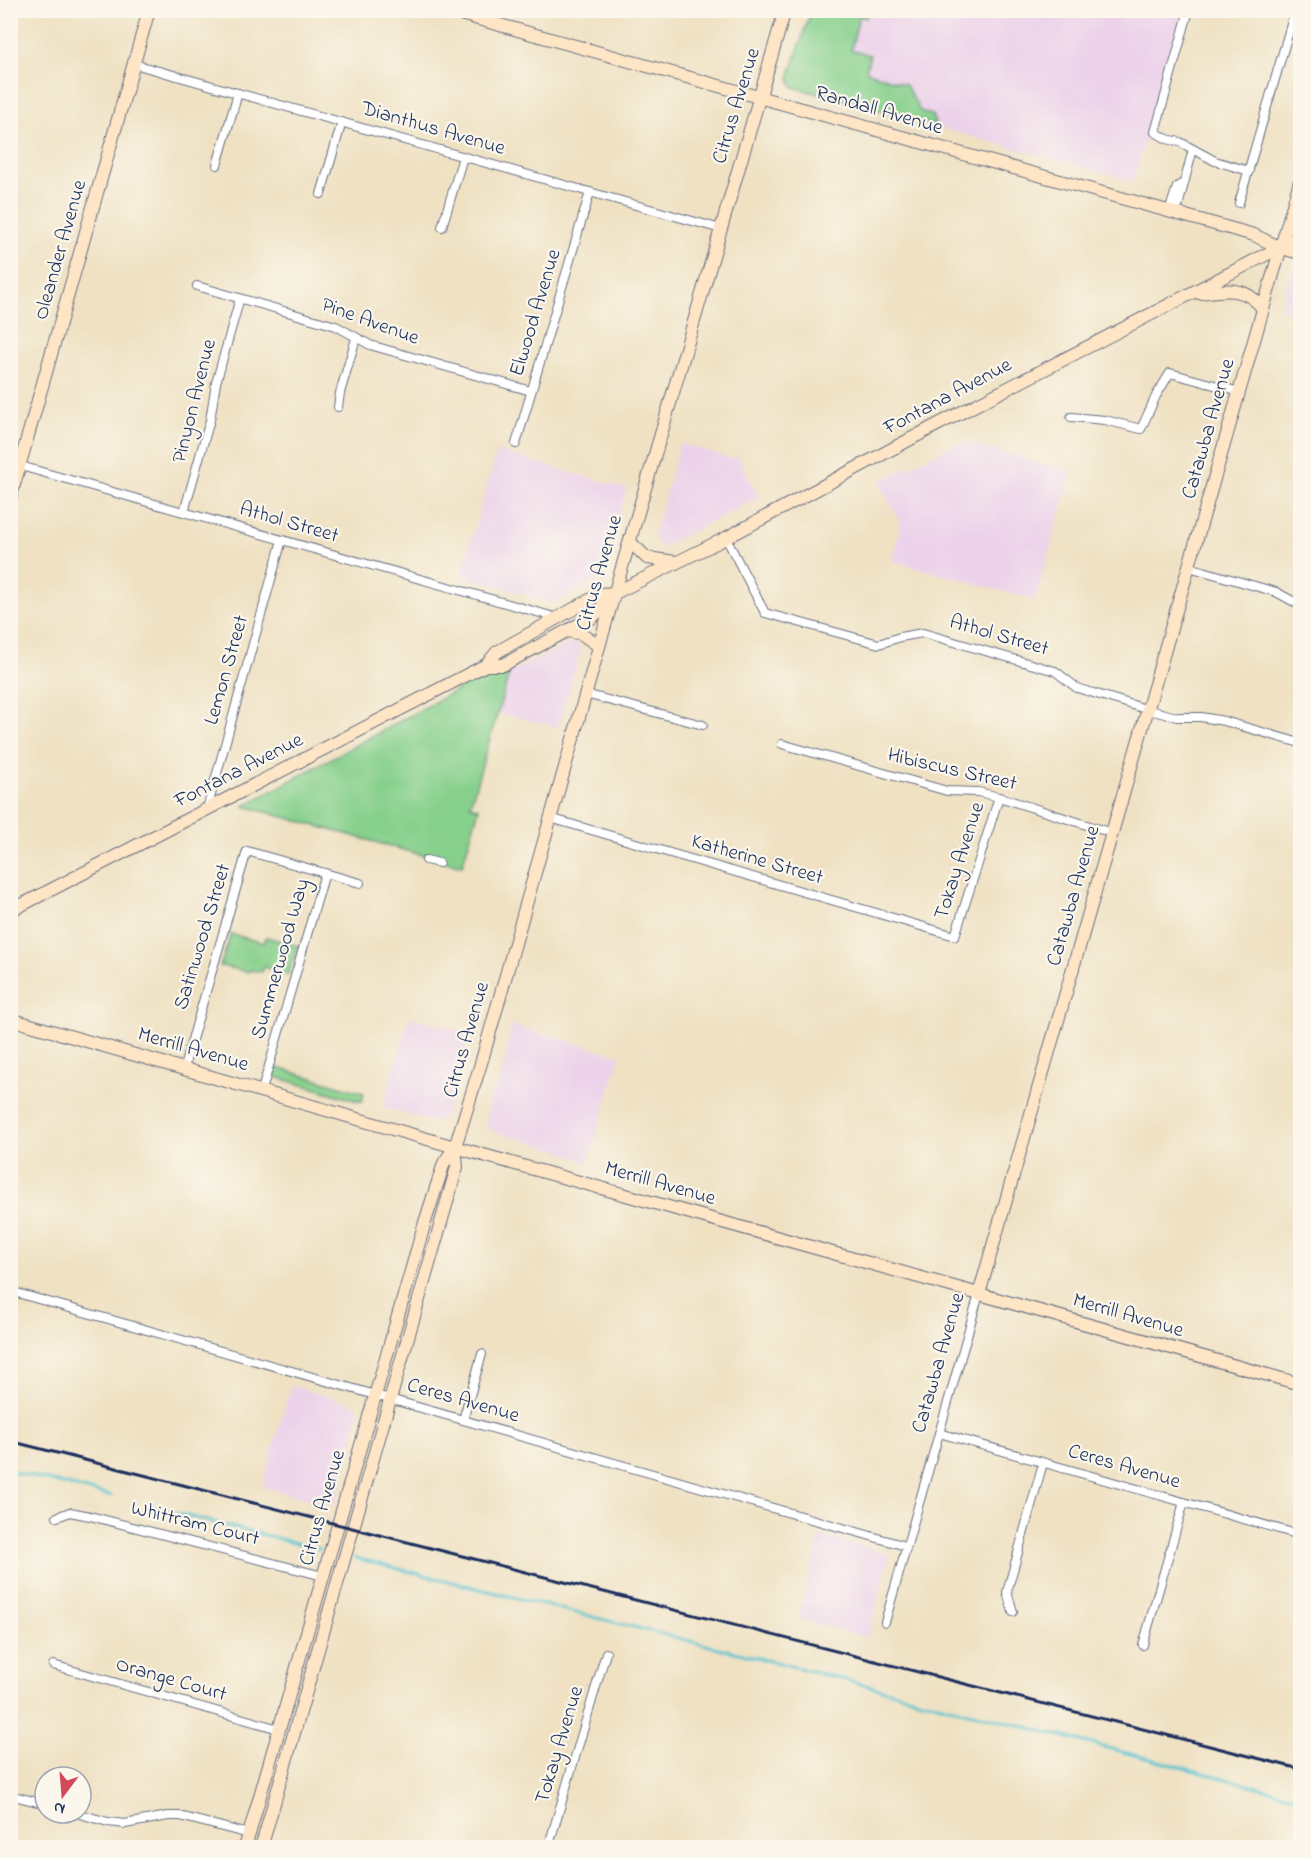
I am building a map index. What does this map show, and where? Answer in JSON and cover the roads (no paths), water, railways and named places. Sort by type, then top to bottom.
[{"type":"main road","name":"Oleander Avenue","points":[[10,499],[15,464],[149,10]]},
{"type":"main road","name":"Randall Avenue","points":[[446,10],[1254,236],[1281,248],[1300,253]]},
{"type":"main road","name":"Citrus Avenue","points":[[245,1848],[434,1192],[444,1163],[455,1147],[482,1060],[585,694],[785,10]]},
{"type":"main road","name":"Catawba Avenue","points":[[979,1294],[1300,181]]},
{"type":"main road","name":"Fontana Avenue","points":[[486,665],[503,665],[593,617],[615,593],[726,538],[944,421],[1300,237]]},
{"type":"main road","points":[[1192,294],[1241,291],[1256,299],[1263,309]]},
{"type":"main road","points":[[630,542],[647,558],[677,562]]},
{"type":"main road","name":"Fontana Avenue","points":[[10,910],[486,665],[497,652],[600,594],[615,593]]},
{"type":"main road","points":[[567,631],[582,634],[599,646]]},
{"type":"main road","name":"Merrill Avenue","points":[[10,1019],[184,1067],[455,1147],[1300,1384]]},
{"type":"main road","name":"Citrus Avenue","points":[[261,1848],[457,1167],[455,1147]]},
{"type":"street","points":[[1189,10],[1155,132],[1167,139],[1180,141],[1215,161],[1249,171]]},
{"type":"street","points":[[1239,203],[1297,15],[1282,10]]},
{"type":"street","name":"Dianthus Avenue","points":[[134,64],[722,229]]},
{"type":"street","points":[[217,165],[238,93]]},
{"type":"street","points":[[321,194],[342,122]]},
{"type":"street","points":[[1173,213],[1183,189],[1192,149]]},
{"type":"street","points":[[442,227],[463,157]]},
{"type":"street","name":"Elwood Avenue","points":[[516,444],[590,192]]},
{"type":"street","name":"Pine Avenue","points":[[197,286],[336,326],[370,345],[531,391]]},
{"type":"street","name":"Pinyon Avenue","points":[[184,512],[210,420],[216,383],[240,298]]},
{"type":"street","points":[[338,407],[356,339]]},
{"type":"street","points":[[1071,417],[1104,420],[1141,429],[1156,396],[1170,373],[1240,392]]},
{"type":"street","name":"Athol Street","points":[[15,464],[558,618]]},
{"type":"street","name":"Athol Street","points":[[726,538],[765,613],[879,644],[923,633],[1055,671],[1077,688],[1149,710],[1177,717],[1201,717],[1224,721],[1300,743]]},
{"type":"street","name":"Lemon Street","points":[[207,809],[282,540]]},
{"type":"street","points":[[1189,567],[1276,592],[1300,605]]},
{"type":"street","points":[[585,694],[703,725]]},
{"type":"street","name":"Hibiscus Street","points":[[782,744],[947,791],[978,792],[999,797],[1112,833]]},
{"type":"street","name":"Tokay Avenue","points":[[955,936],[999,797]]},
{"type":"street","name":"Katherine Street","points":[[549,819],[955,936]]},
{"type":"street","name":"Satinwood Street","points":[[184,1067],[247,851],[326,873]]},
{"type":"street","points":[[426,860],[439,863]]},
{"type":"street","points":[[326,873],[360,882]]},
{"type":"street","name":"Summerwood Way","points":[[262,1090],[326,873]]},
{"type":"street","name":"Ceres Avenue","points":[[10,1291],[906,1546]]},
{"type":"street","name":"Catawba Avenue","points":[[885,1622],[979,1294]]},
{"type":"street","points":[[463,1420],[482,1354]]},
{"type":"street","name":"Ceres Avenue","points":[[939,1433],[1300,1535]]},
{"type":"street","points":[[1012,1612],[1007,1592],[1043,1463]]},
{"type":"street","points":[[1143,1645],[1184,1502]]},
{"type":"street","name":"Whittram Court","points":[[57,1517],[70,1512],[90,1516],[323,1576]]},
{"type":"street","name":"Tokay Avenue","points":[[548,1848],[606,1653]]},
{"type":"street","name":"Orange Court","points":[[53,1665],[279,1729]]},
{"type":"street","points":[[10,1795],[33,1801]]},
{"type":"street","points":[[93,1818],[125,1824],[180,1816],[249,1834]]},
{"type":"waterway","points":[[10,1471],[111,1496]]},
{"type":"waterway","points":[[156,1508],[320,1549]]},
{"type":"waterway","points":[[355,1558],[811,1671],[1300,1798]]},
{"type":"railway","points":[[10,1441],[1300,1769]]}]
